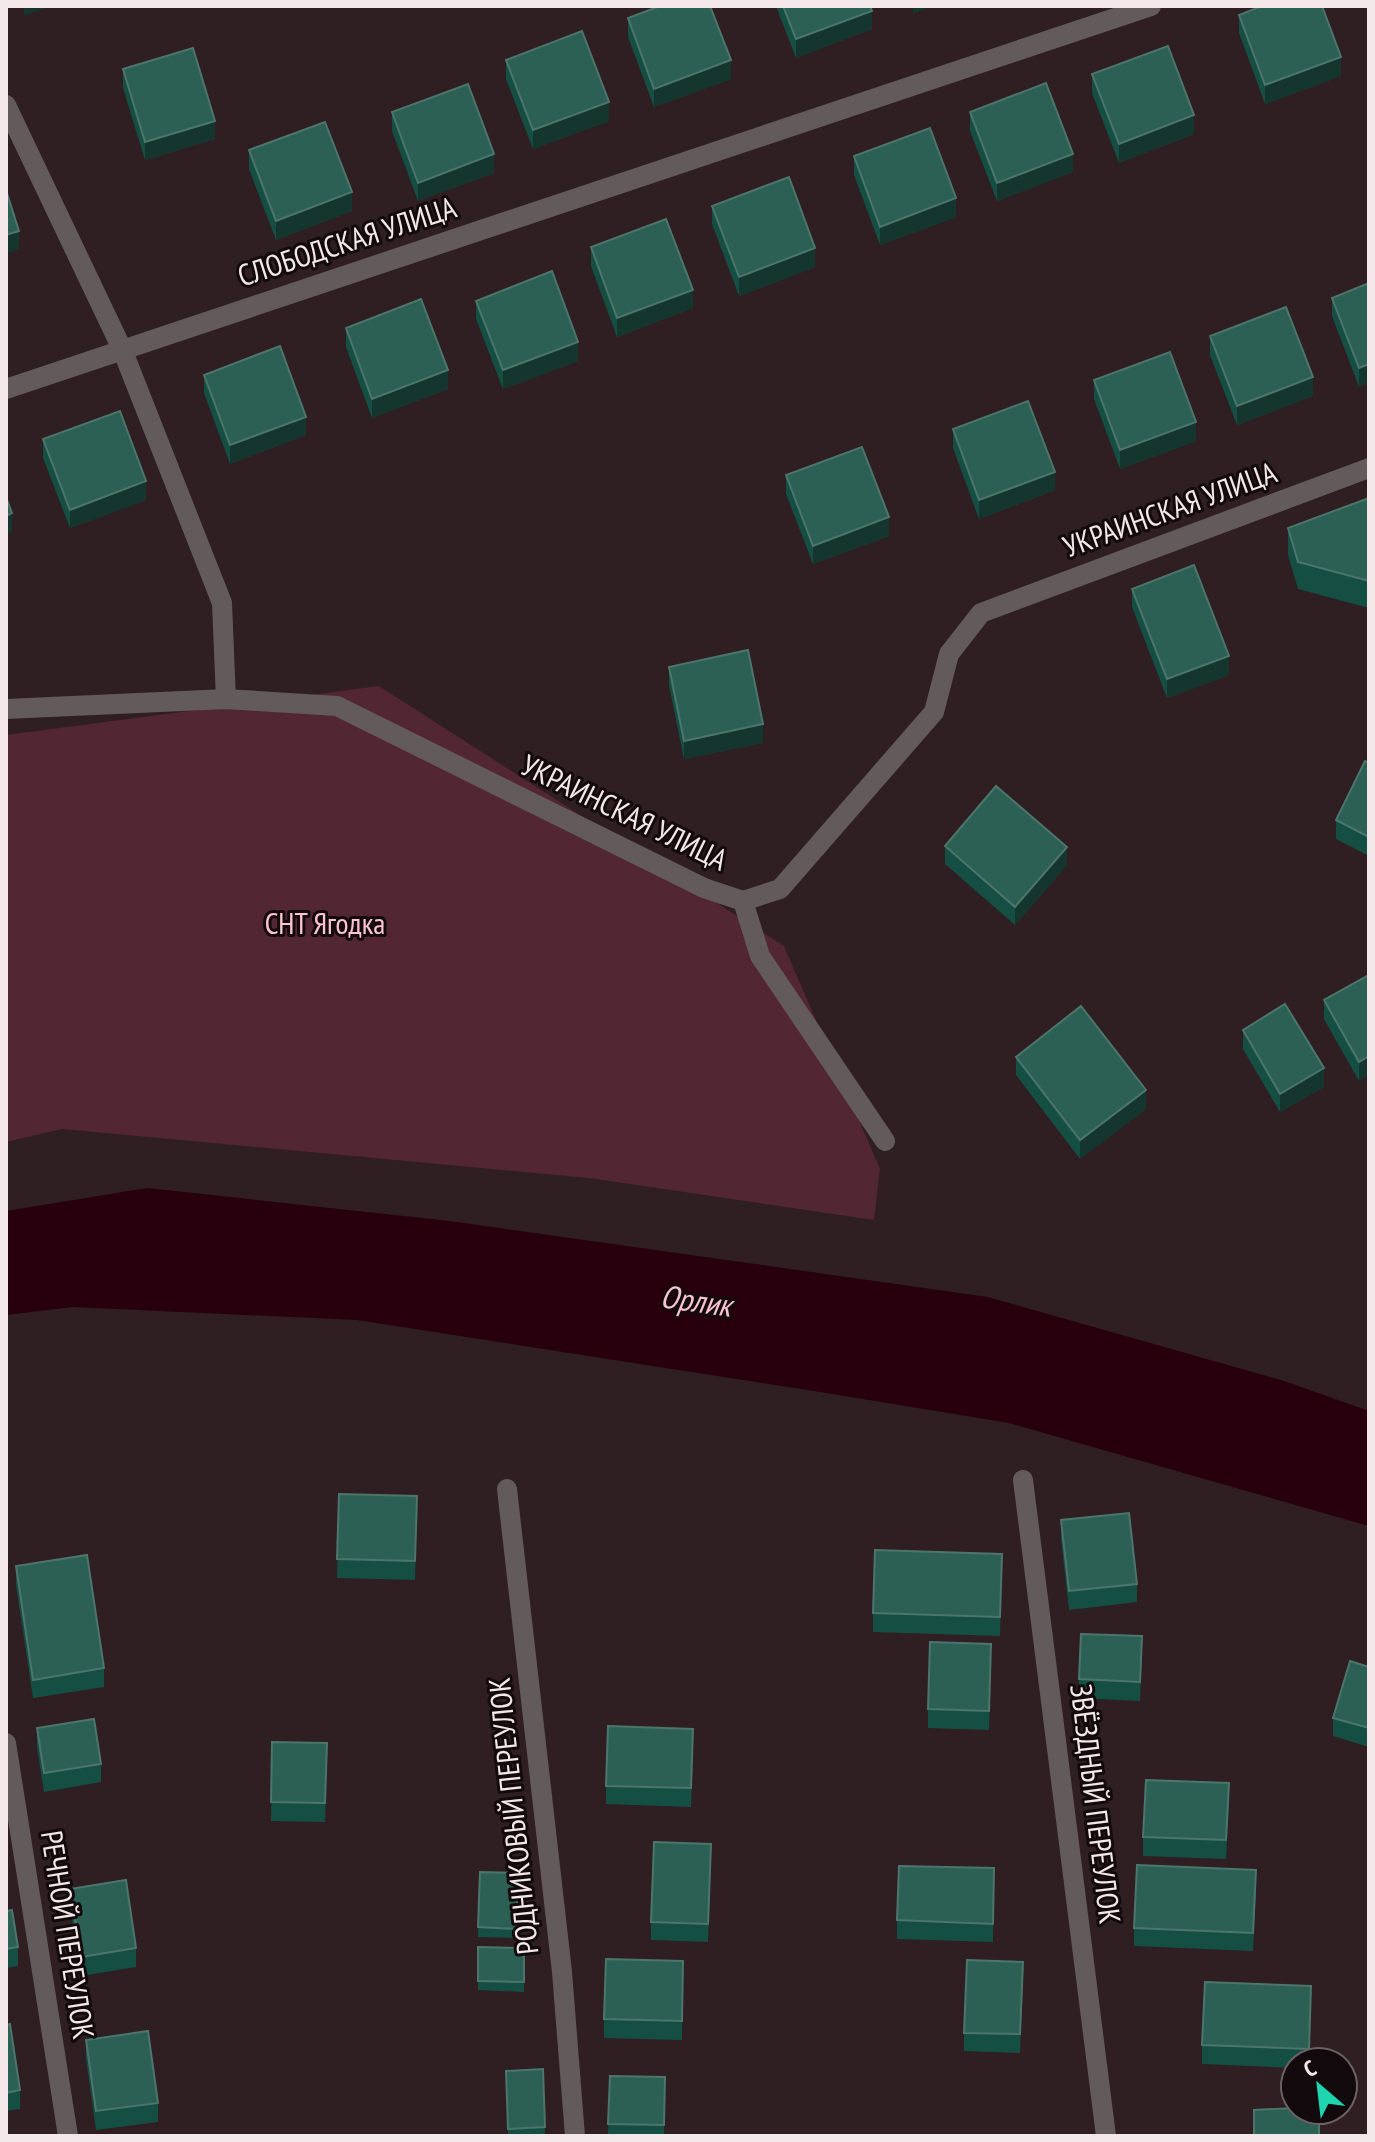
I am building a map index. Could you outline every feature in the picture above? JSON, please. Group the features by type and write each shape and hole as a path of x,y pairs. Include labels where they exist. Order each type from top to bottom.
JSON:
{"street":[{"name":"СЛОБОДСКАЯ УЛИЦА","path":"122,349 1151,6"},
{"path":"6,105 122,349 222,603 226,699 6,709"},
{"path":"6,389 122,349"},
{"name":"УКРАИНСКАЯ УЛИЦА","path":"226,699 337,706 704,888 743,901 780,889 934,712 949,654 981,613 1369,468"},
{"path":"743,901 760,956 885,1141"},
{"name":"ЗВЁЗДНЫЙ ПЕРЕУЛОК","path":"1023,1480 1106,2136"},
{"name":"РОДНИКОВЫЙ ПЕРЕУЛОК","path":"507,1489 562,1972 575,2136"},
{"name":"РЕЧНОЙ ПЕРЕУЛОК","path":"6,1743 68,2136"}],"green space":[{"name":"СНТ Ягодка","path":"379,686 784,946 880,1169 874,1220 589,1178 62,1129 6,1142 6,735"}],"water":[{"name":"Орлик","path":"147,1188 450,1221 988,1297 1284,1381 1369,1411 1369,1526 1009,1423 357,1320 73,1307 6,1315 6,1211"}],"building":[{"path":"660,6 710,6 731,60 654,89 628,18"},
{"path":"783,6 870,6 872,11 796,39"},
{"path":"1262,6 1322,6 1341,57 1265,85 1239,15"},
{"path":"582,31 609,102 533,130 506,60"},
{"path":"1168,46 1194,115 1119,144 1092,74"},
{"path":"193,48 215,121 145,142 123,69"},
{"path":"1046,83 1073,154 997,183 970,112"},
{"path":"468,84 494,154 418,183 392,112"},
{"path":"325,122 352,192 276,221 249,150"},
{"path":"930,128 956,198 880,227 854,156"},
{"path":"789,177 815,248 739,277 712,206"},
{"path":"6,190 19,231 6,235"},
{"path":"666,219 693,290 617,318 591,247"},
{"path":"552,271 578,342 503,370 476,301"},
{"path":"1369,283 1369,364 1359,368 1332,298"},
{"path":"421,299 448,370 372,399 346,328"},
{"path":"1286,307 1313,377 1237,406 1210,336"},
{"path":"280,346 306,417 230,445 204,375"},
{"path":"1170,352 1196,422 1120,450 1094,380"},
{"path":"1028,401 1055,472 979,500 953,429"},
{"path":"120,411 146,481 70,510 43,439"},
{"path":"862,447 889,517 813,546 786,475"},
{"path":"6,497 12,513 6,516"},
{"path":"1369,498 1369,581 1298,562 1288,528"},
{"path":"1194,565 1229,656 1167,679 1132,589"},
{"path":"748,650 763,724 684,741 669,667"},
{"path":"1365,761 1369,763 1369,837 1336,820"},
{"path":"996,786 1067,847 1015,907 945,846"},
{"path":"1369,975 1369,1056 1359,1062 1324,1000"},
{"path":"1285,1004 1324,1068 1280,1094 1243,1030"},
{"path":"1081,1006 1146,1090 1080,1140 1016,1057"},
{"path":"339,1494 417,1496 415,1561 337,1559"},
{"path":"1129,1513 1137,1584 1069,1591 1061,1520"},
{"path":"875,1550 1002,1554 1000,1617 873,1613"},
{"path":"87,1555 104,1668 33,1680 16,1566"},
{"path":"1081,1634 1142,1636 1140,1682 1079,1679"},
{"path":"930,1642 991,1644 989,1711 928,1709"},
{"path":"1350,1661 1369,1667 1369,1728 1333,1718"},
{"path":"94,1719 101,1764 44,1773 37,1728"},
{"path":"608,1726 693,1729 691,1788 606,1786"},
{"path":"272,1742 327,1743 325,1803 271,1802"},
{"path":"1146,1780 1229,1783 1226,1840 1143,1837"},
{"path":"654,1842 711,1844 708,1924 651,1922"},
{"path":"1137,1865 1256,1870 1253,1933 1134,1928"},
{"path":"899,1866 994,1868 993,1924 897,1920"},
{"path":"480,1872 518,1873 516,1929 478,1927"},
{"path":"126,1880 136,1948 81,1957 70,1889"},
{"path":"12,1910 18,1947 6,1949 6,1911"},
{"path":"478,1947 524,1948 524,1982 478,1981"},
{"path":"606,1959 683,1961 682,2021 604,2019"},
{"path":"967,1960 1023,1962 1020,2034 964,2033"},
{"path":"1205,1982 1311,1986 1309,2046 1202,2045"},
{"path":"10,2024 20,2090 6,2093 6,2025"},
{"path":"148,2031 158,2103 96,2111 86,2040"},
{"path":"543,2069 545,2127 508,2129 506,2071"},
{"path":"610,2076 665,2077 664,2125 608,2124"},
{"path":"1279,2109 1279,2126 1319,2126 1319,2136 1254,2136 1254,2110"}]}
